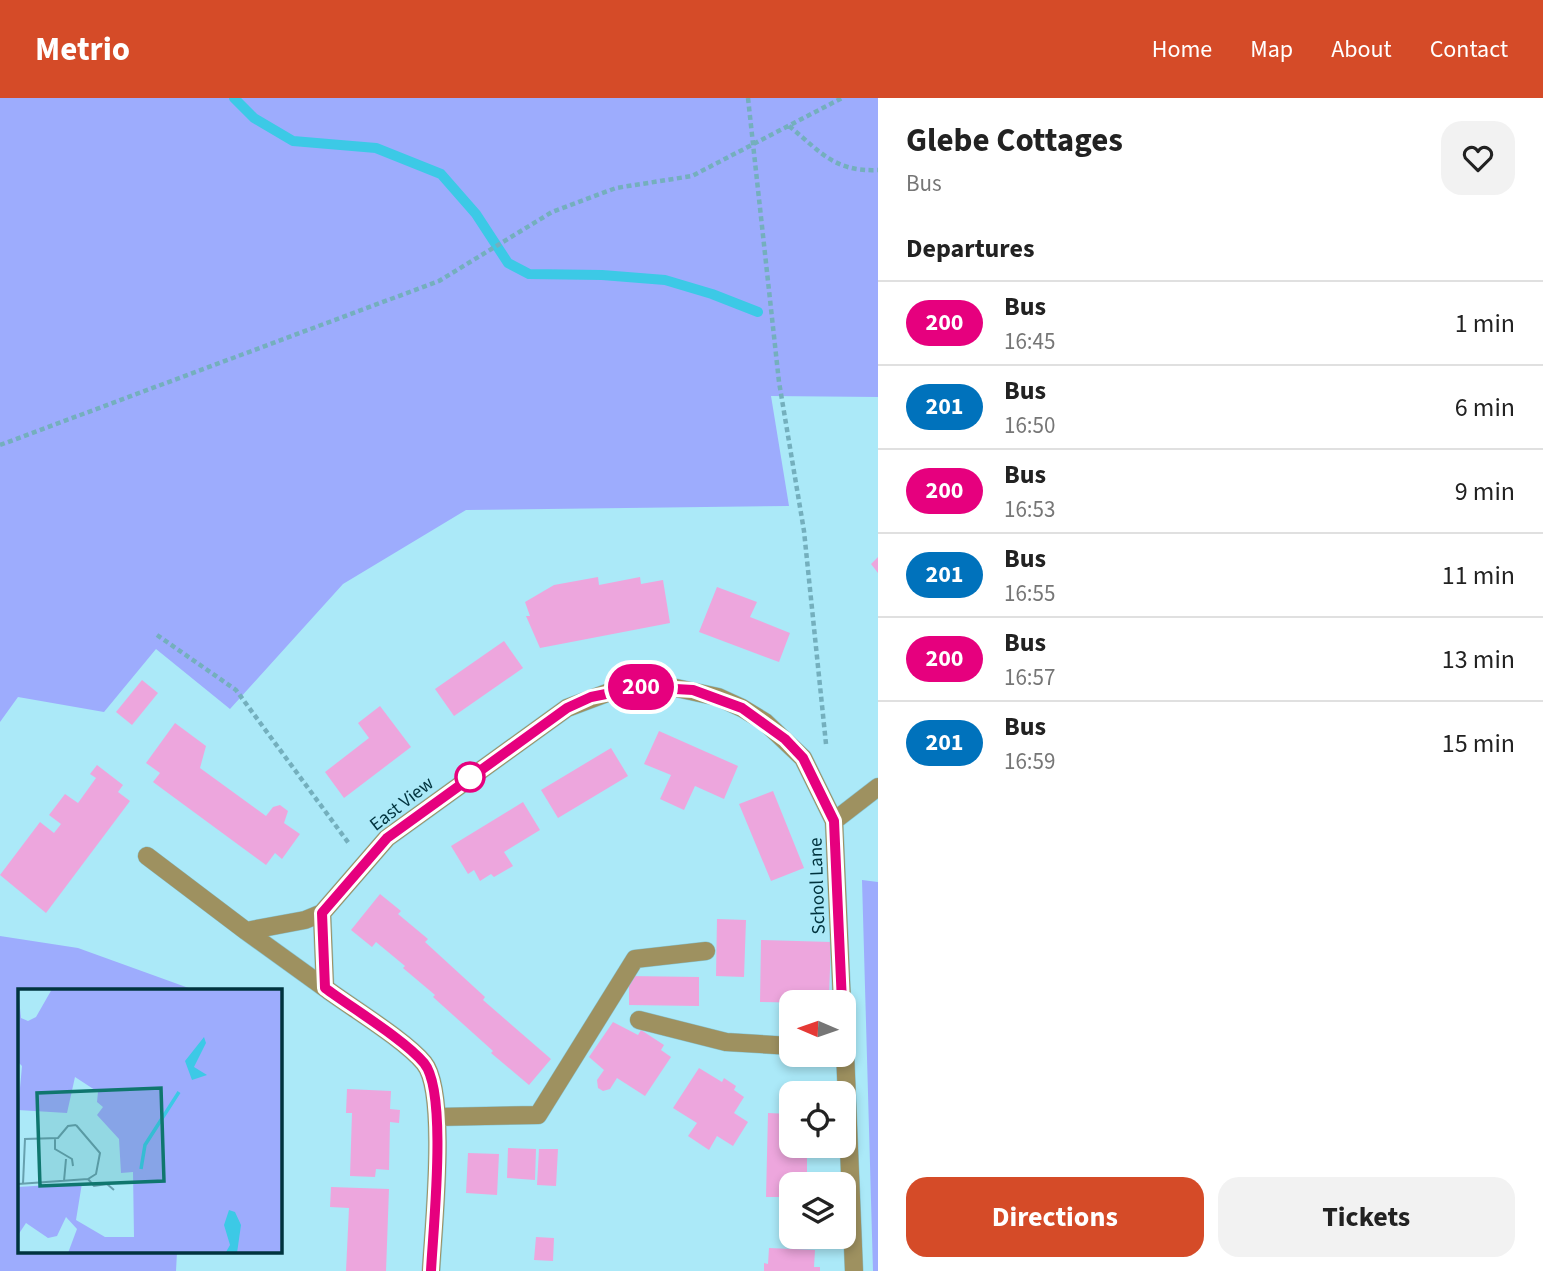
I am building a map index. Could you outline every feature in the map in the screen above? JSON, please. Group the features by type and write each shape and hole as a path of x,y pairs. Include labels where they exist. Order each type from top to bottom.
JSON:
{"street":[{"name":"School Lane","path":"591,697 628,688 667,686 693,690 742,708 765,722 803,758 834,821 841,990"},
{"name":"East View","path":"322,913 363,862 387,838 545,721 591,697"},
{"path":"834,821 878,787"},
{"path":"147,856 425,1064 434,1084 437,1117 431,1271"},
{"path":"246,931 305,920 322,913 325,988"},
{"path":"437,1117 538,1115 635,959 706,951"},
{"path":"639,1020 726,1042 779,1045"},
{"path":"845,1068 854,1271"}],"path":[{"path":"748,98 779,382 804,531 827,752"},
{"path":"0,445 439,281 552,212 616,188 692,176 842,98"},
{"path":"789,126 841,167 853,171 878,170"},
{"path":"157,635 236,690 363,862"}],"shaded area":[{"path":"0,98 878,98 878,397 771,396 789,506 466,510 343,584 230,709 156,649 104,712 18,697 0,722"},
{"path":"862,880 878,882 878,1271 873,1271"},
{"path":"0,936 78,948 191,989 18,989 18,1254 177,1254 176,1271 0,1271"}],"building":[{"path":"878,557 878,573 871,564"},
{"path":"598,577 599,585 640,577 641,584 663,580 670,623 540,648 526,616 530,616 525,602 554,585"},
{"path":"717,587 757,602 750,617 790,633 779,662 699,632"},
{"path":"504,641 523,668 454,716 435,689"},
{"path":"142,680 158,693 132,725 116,712"},
{"path":"380,706 411,747 344,798 325,772 369,738 358,723"},
{"path":"175,723 206,746 200,768 266,816 273,807 280,805 288,811 284,823 300,834 282,859 275,853 266,865 153,782 160,773 146,763"},
{"path":"659,731 738,766 724,799 695,786 684,810 660,799 671,775 644,764"},
{"path":"611,748 628,776 558,818 541,790"},
{"path":"97,765 123,785 118,792 130,801 46,913 0,875 40,822 54,833 61,824 49,815 65,794 78,803 96,778 90,774"},
{"path":"773,791 804,868 771,881 739,804"},
{"path":"523,802 540,830 504,852 513,866 494,877 491,874 480,881 474,870 468,874 451,846"},
{"path":"380,894 401,911 398,914 428,939 425,942 485,997 483,1000 551,1059 529,1085 491,1053 493,1051 403,968 405,966 376,942 372,947 351,930"},
{"path":"717,919 746,920 744,977 716,976"},
{"path":"761,940 831,942 829,990 779,990 779,1002 760,1002"},
{"path":"629,976 699,977 699,1006 629,1005"},
{"path":"613,1022 638,1035 641,1030 664,1045 661,1050 671,1057 645,1096 617,1078 610,1089 603,1091 598,1088 597,1080 604,1070 589,1057"},
{"path":"699,1068 722,1082 724,1078 736,1086 734,1090 744,1097 734,1113 748,1122 733,1146 717,1136 709,1150 688,1136 697,1123 673,1108"},
{"path":"347,1089 391,1091 390,1109 400,1110 399,1123 390,1122 389,1170 376,1169 375,1177 350,1176 352,1113 346,1113"},
{"path":"768,1113 779,1113 779,1158 807,1158 807,1172 779,1172 779,1197 766,1197"},
{"path":"508,1148 536,1149 535,1180 507,1178"},
{"path":"539,1149 558,1149 556,1186 537,1185"},
{"path":"468,1153 499,1154 497,1195 466,1193"},
{"path":"331,1187 389,1189 386,1271 346,1271 349,1208 330,1207"},
{"path":"536,1237 554,1238 553,1261 534,1260"},
{"path":"769,1248 815,1250 814,1267 820,1267 820,1271 764,1271 764,1263 768,1264"}],"waterway":[{"path":"234,98 254,118 293,141 376,148 441,174 476,214 508,263 529,274 602,275 665,280 758,312"}],"bus line":[{"name":"200","path":"431,1271 437,1117 434,1084 425,1064 408,1049 325,988 322,913 363,862 387,838 545,721 591,697 615,690 667,686 718,697 765,722 785,739 803,758 834,821 841,990"}]}
